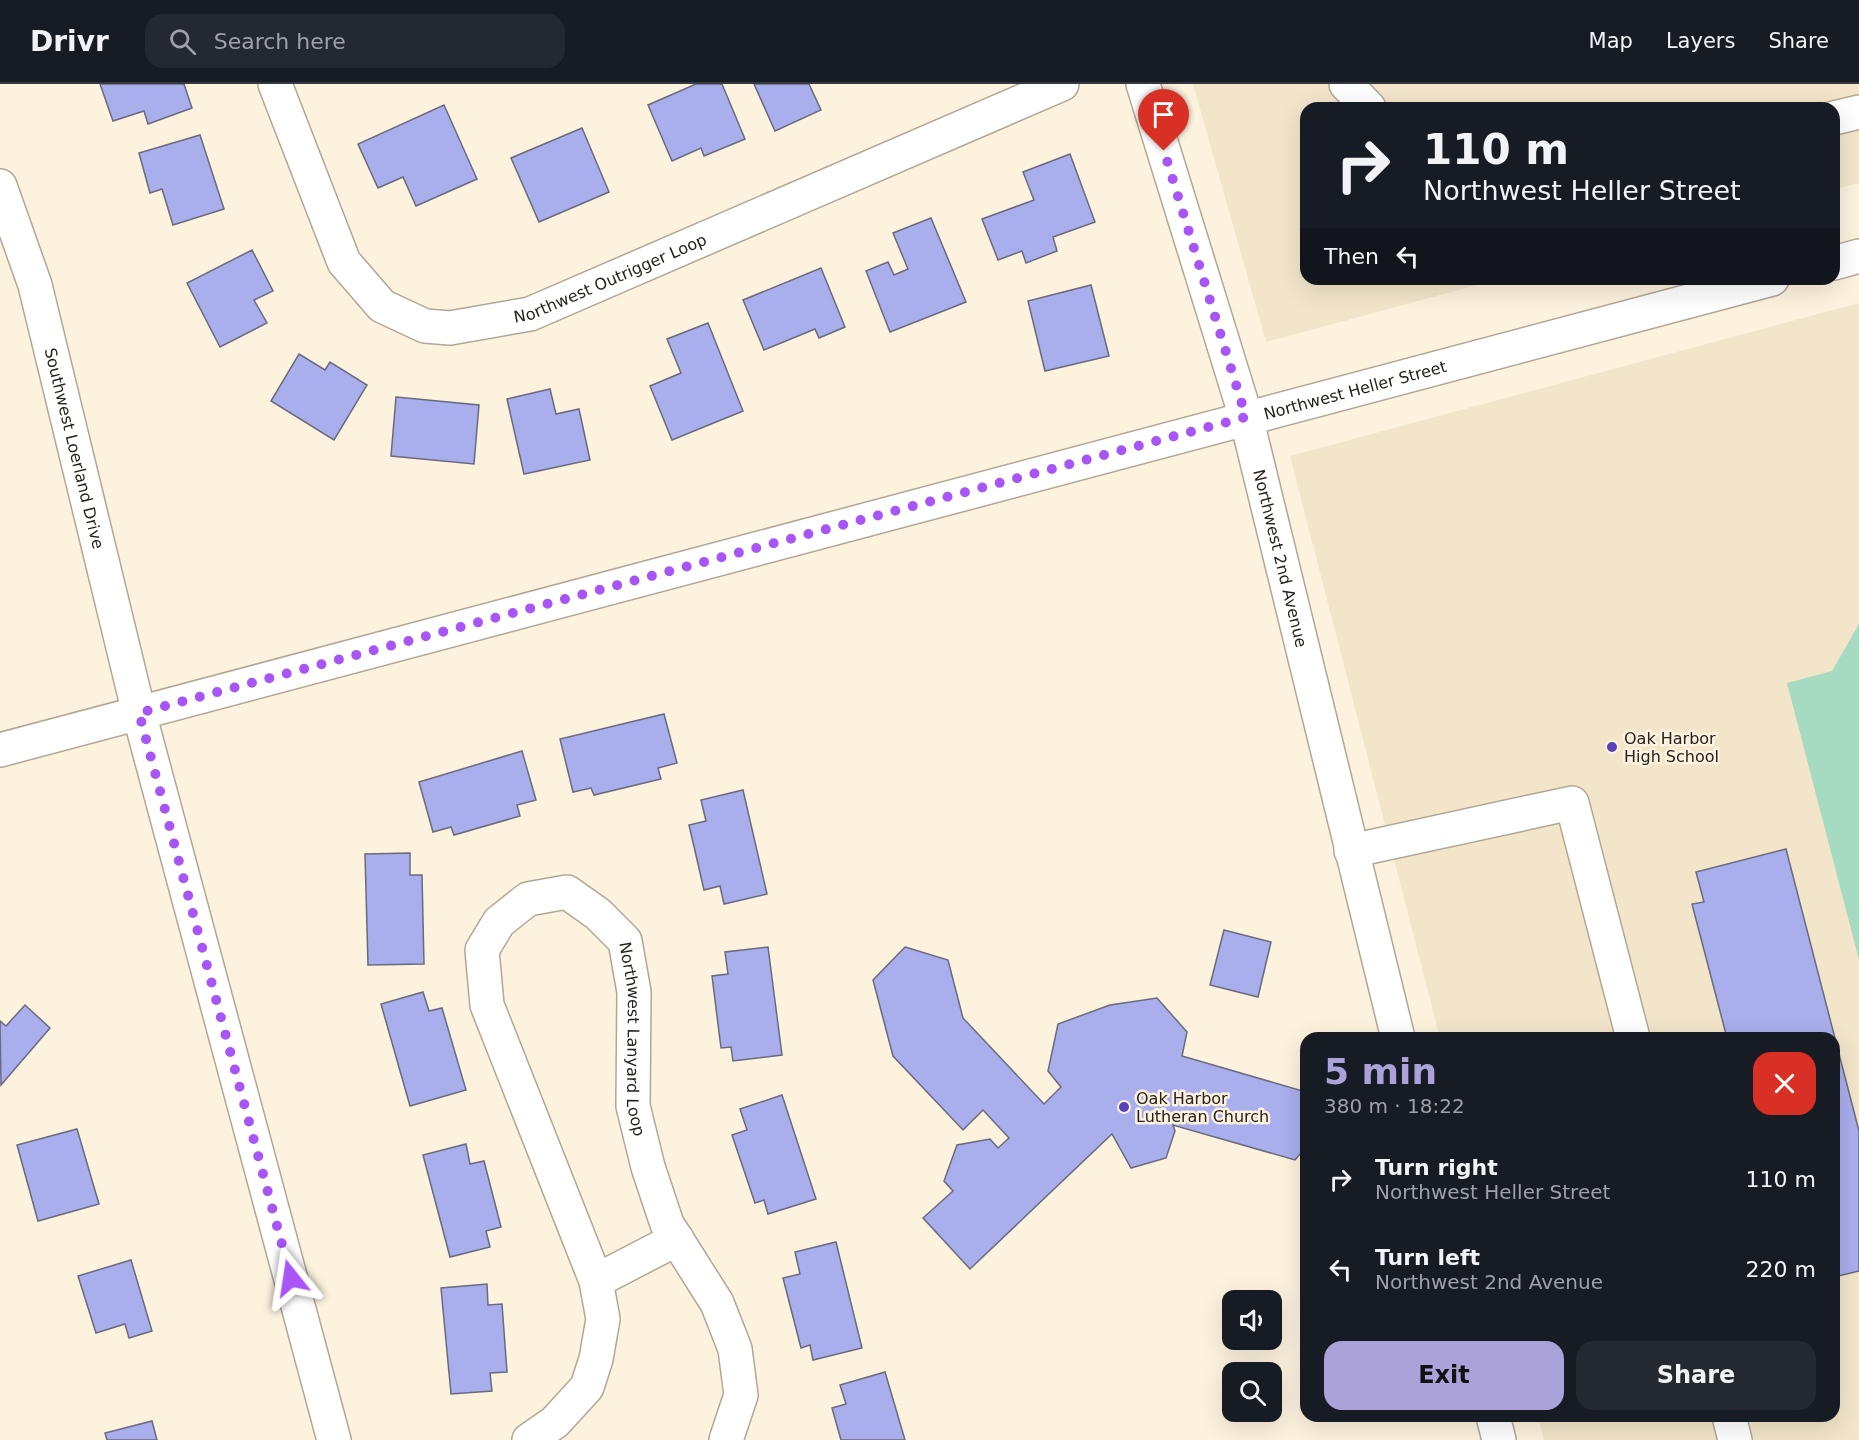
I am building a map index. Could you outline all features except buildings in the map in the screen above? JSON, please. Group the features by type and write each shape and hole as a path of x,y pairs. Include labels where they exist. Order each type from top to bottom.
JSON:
{"street":[{"name":"Northwest Outrigger Loop","path":"275,84 344,262 382,306 425,326 450,328 530,314 1062,84"},
{"name":"Northwest 2nd Avenue","path":"1143,84 1246,417 1396,1032"},
{"path":"1346,84 1363,102"},
{"path":"1840,117 1859,112"},
{"name":"Southwest Loerland Drive","path":"0,186 35,285 139,713 334,1440"},
{"path":"1840,261 1859,256"},
{"name":"Northwest Heller Street","path":"0,750 1749,285"},
{"path":"1351,851 1572,803 1630,1032"},
{"name":"Northwest Lanyard Loop","path":"529,1440 555,1422 587,1387 596,1359 603,1320 596,1281 487,1005 482,950 500,922 528,899 567,892 598,914 624,940 634,992 633,1106 648,1167 667,1224 717,1303 735,1349 741,1395 726,1440"},
{"path":"596,1281 677,1239"},
{"path":"1494,1422 1499,1440"},
{"path":"1730,1422 1735,1440"}],"shaded area":[{"path":"1193,84 1859,84 1859,183 1840,188 1840,102 1300,102 1300,285 1477,285 1266,342"},
{"name":"Oak Harbor High School","path":"1859,303 1859,1440 1544,1440 1540,1422 1840,1422 1840,1032 1438,1032 1290,456"}],"green space":[{"path":"1859,624 1859,960 1787,683 1832,671"}],"place":[{"name":"Oak Harbor High School","path":"1612,747"},
{"name":"Oak Harbor Lutheran Church","path":"1124,1107"}],"route":[{"path":"291,1278 139,713 1246,417 1164,151"}]}
